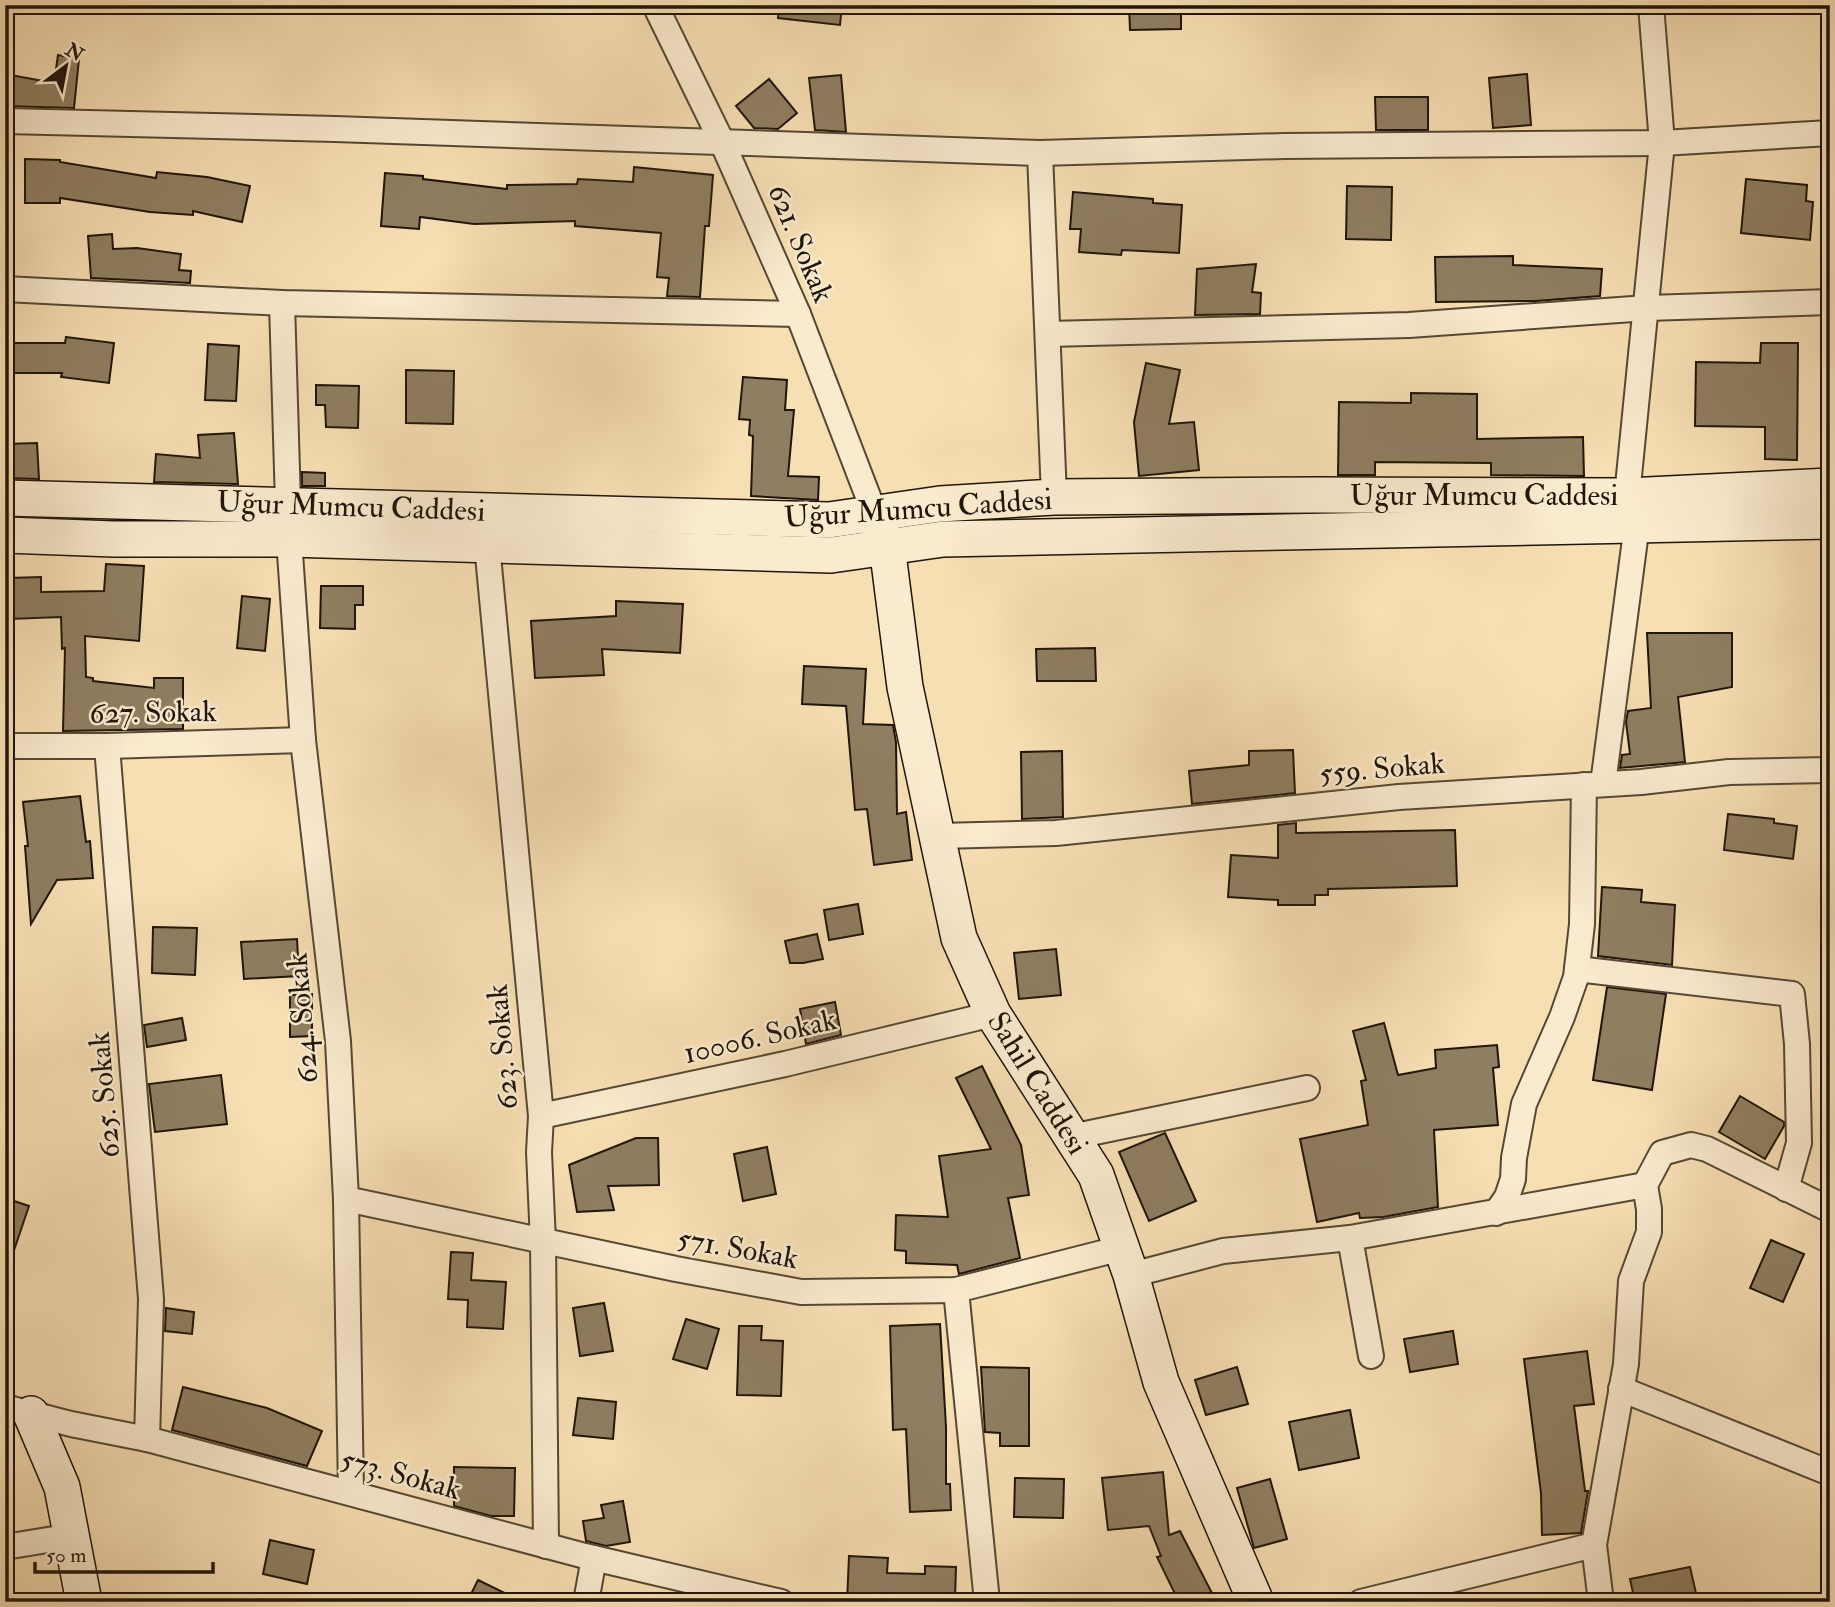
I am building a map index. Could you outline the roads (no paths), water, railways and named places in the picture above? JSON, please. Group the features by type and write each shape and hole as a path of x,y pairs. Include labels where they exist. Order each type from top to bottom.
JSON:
{"street":[{"name":"621. Sokak","path":"655,5 723,144 798,314 874,512"},
{"path":"1496,1213 1507,1197 1513,1179 1524,1104 1568,1002 1577,970 1594,785 1632,510 1662,143 1651,5"},
{"path":"5,121 335,129 1040,153 1284,146 1662,143 1830,133"},
{"path":"1040,153 1054,498"},
{"path":"5,289 282,303 798,314"},
{"path":"1048,334 1409,325 1647,308 1830,302"},
{"path":"282,303 288,504"},
{"name":"Uğur Mumcu Caddesi","path":"5,535 114,539 289,538 831,555 943,540 1632,510 1830,486"},
{"name":"Uğur Mumcu Caddesi","path":"5,498 828,520 940,504 1054,498 1317,495 1830,521"},
{"name":"Sahil Caddesi","path":"874,512 887,546 905,687 959,938 993,1014 1096,1175 1126,1262 1161,1382 1256,1602"},
{"name":"624. Sokak","path":"289,538 303,740 338,1041 346,1199 351,1492"},
{"name":"623. Sokak","path":"487,545 541,1116 539,1152 543,1242 546,1546"},
{"name":"627. Sokak","path":"5,746 303,740"},
{"name":"625. Sokak","path":"107,746 151,1298 147,1438"},
{"name":"559. Sokak","path":"939,836 1056,833 1399,797 1594,785 1729,772 1830,770"},
{"path":"1577,970 1792,994 1797,1044 1799,1143 1786,1189"},
{"name":"10006. Sokak","path":"541,1116 785,1064 993,1014"},
{"path":"1071,1137 1307,1088"},
{"path":"1601,1602 1594,1545 1626,1364 1631,1281 1649,1232 1645,1185 1662,1153 1691,1145 1707,1149 1830,1210"},
{"name":"571. Sokak","path":"346,1199 543,1242 801,1292 956,1290 1126,1262 1350,1238 1645,1185"},
{"path":"1350,1238 1371,1356"},
{"path":"956,1290 987,1602"},
{"path":"1621,1389 1830,1473"},
{"path":"18,1410 62,1487 84,1602"},
{"name":"573. Sokak","path":"18,1410 147,1438 546,1546 781,1602"},
{"path":"5,1547 72,1536"},
{"path":"1361,1602 1594,1545"},
{"path":"586,1602 594,1558"}]}
